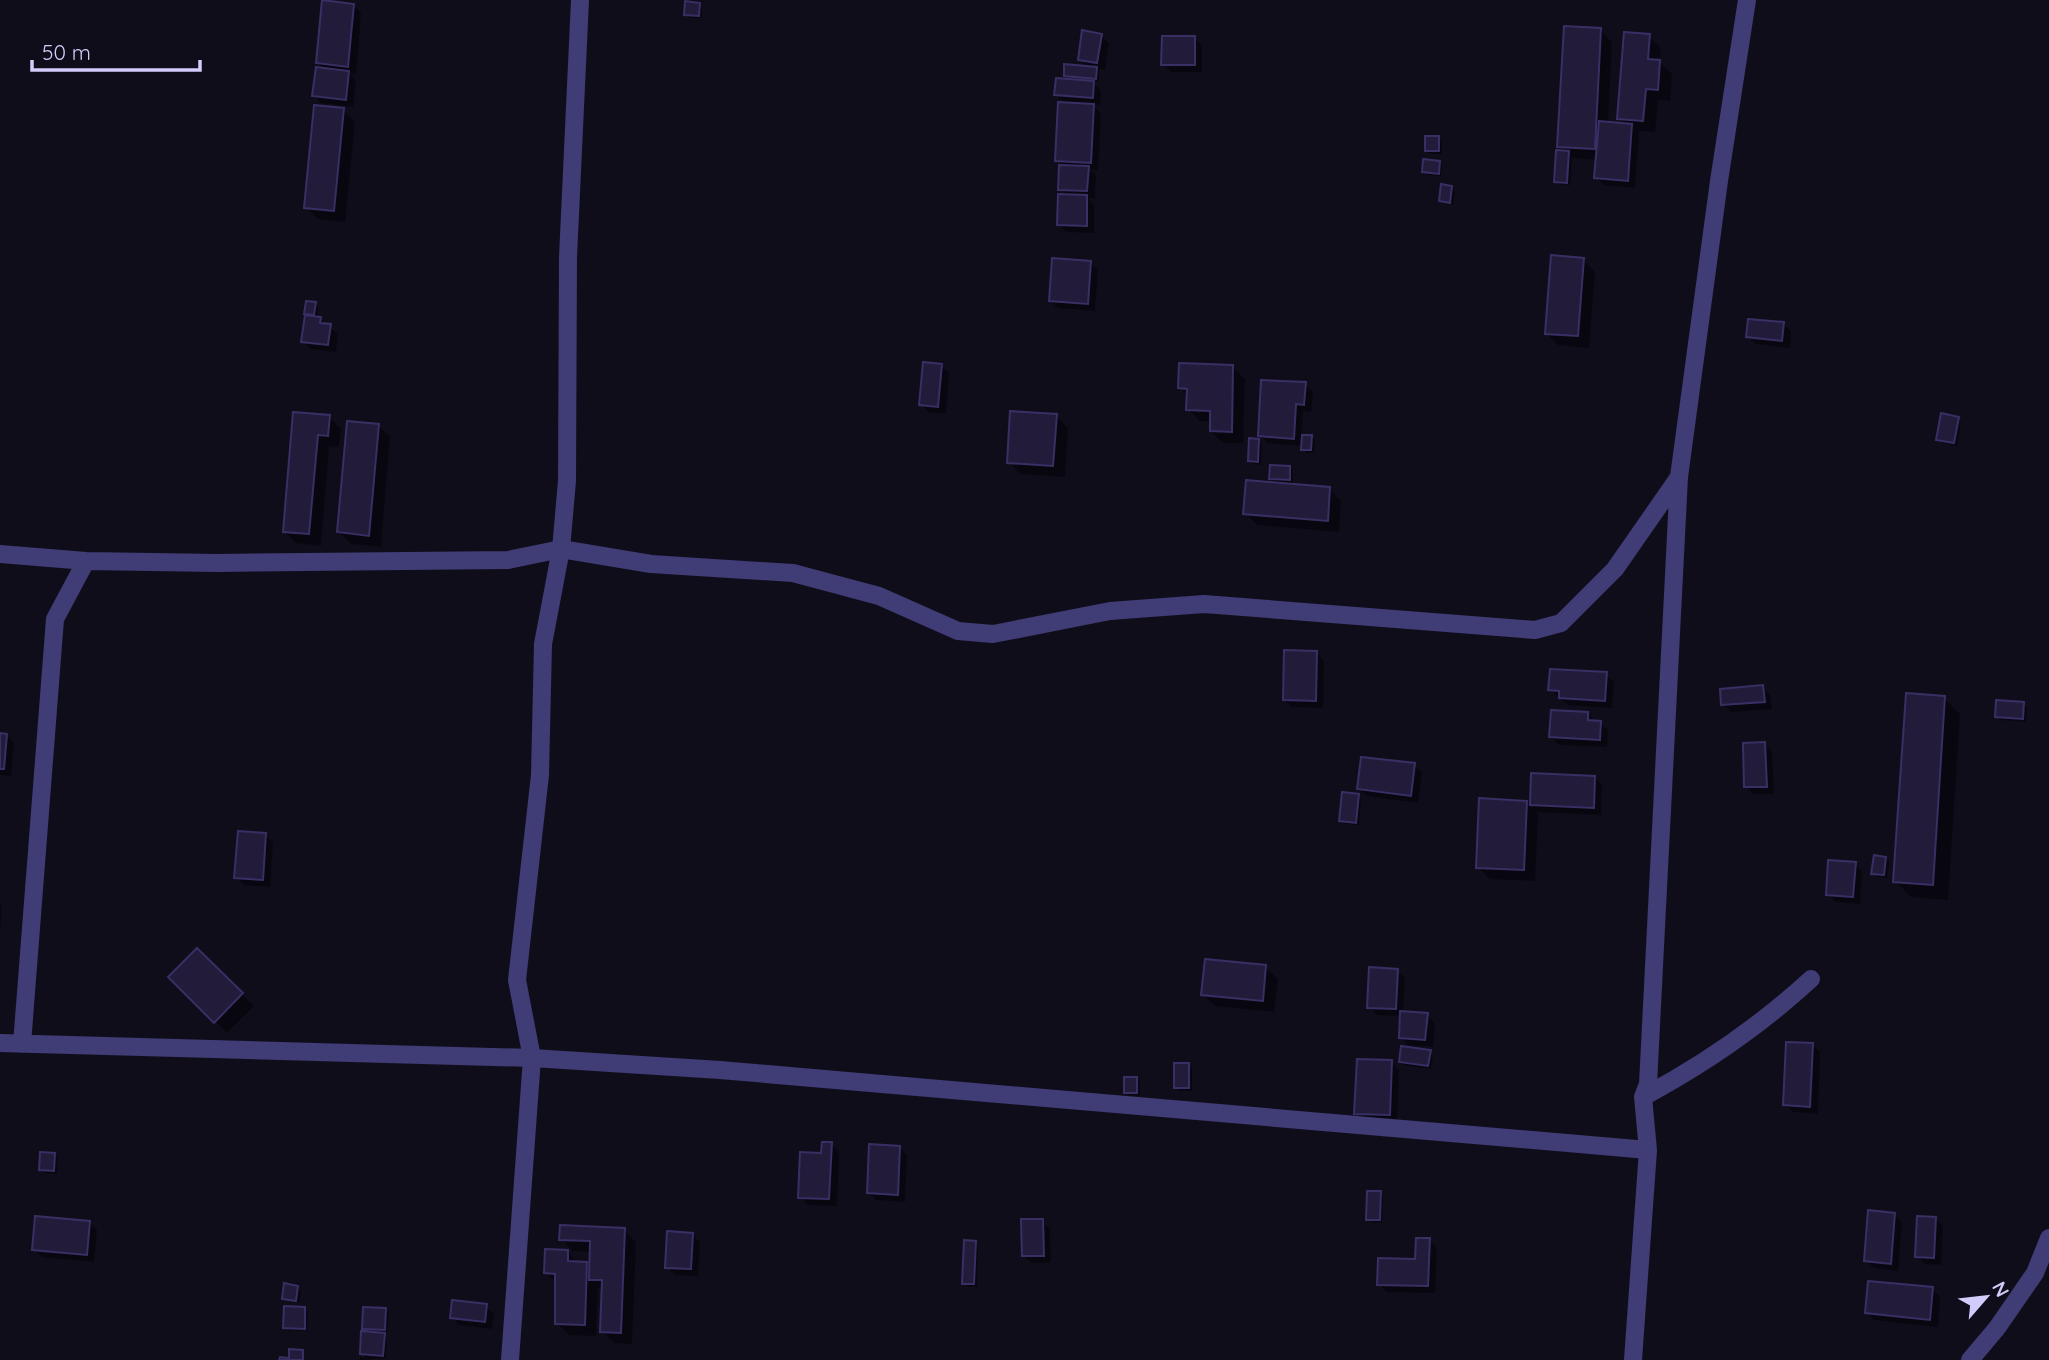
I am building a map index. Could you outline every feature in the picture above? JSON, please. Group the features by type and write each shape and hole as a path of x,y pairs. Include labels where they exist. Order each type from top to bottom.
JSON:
{"street":[{"path":"510,1360 532,1058 517,980 540,775 543,644 561,549 567,481 568,257 580,0"},
{"path":"1633,1360 1648,1150 1643,1097 1648,1084 1679,477 1719,181 1747,0"},
{"path":"0,554 86,561 230,563 508,560 561,549 651,564 793,573 878,596 958,631 993,634 1110,611 1204,604 1535,631 1561,622 1615,569 1679,477"},
{"path":"22,1044 55,619 86,561"},
{"path":"1643,1097 1680,1077 1736,1039 1782,1006 1811,979"},
{"path":"0,1044 532,1058 720,1070 1648,1150"},
{"path":"1979,1357 2035,1273 2049,1238"}],"building":[{"path":"322,0 354,4 348,67 316,63"},
{"path":"685,1 700,3 699,16 684,15"},
{"path":"1564,26 1601,28 1595,149 1557,147"},
{"path":"1082,30 1102,34 1097,63 1078,60"},
{"path":"1624,32 1650,34 1648,59 1660,60 1658,90 1646,89 1643,121 1617,119"},
{"path":"1162,36 1195,36 1195,65 1161,65"},
{"path":"1064,64 1097,67 1096,79 1064,76"},
{"path":"316,67 349,71 346,100 312,96"},
{"path":"1056,78 1094,81 1093,98 1054,95"},
{"path":"1058,102 1094,104 1091,163 1055,161"},
{"path":"314,105 344,108 334,211 304,208"},
{"path":"1599,121 1632,124 1628,181 1594,178"},
{"path":"1425,136 1439,136 1439,151 1425,151"},
{"path":"1556,150 1569,151 1567,183 1554,182"},
{"path":"1423,159 1440,161 1439,174 1422,172"},
{"path":"1059,165 1089,166 1087,191 1058,190"},
{"path":"1441,184 1452,186 1450,203 1439,201"},
{"path":"1058,194 1087,195 1087,226 1057,225"},
{"path":"1551,255 1584,258 1578,336 1545,334"},
{"path":"1052,258 1091,261 1088,304 1049,301"},
{"path":"306,301 316,302 314,315 304,314"},
{"path":"305,315 321,317 320,323 331,324 328,345 301,342"},
{"path":"1748,319 1784,322 1782,341 1746,337"},
{"path":"923,362 942,364 938,407 919,405"},
{"path":"1179,363 1233,365 1232,432 1210,431 1210,411 1186,410 1187,389 1178,388"},
{"path":"1261,380 1306,382 1304,405 1296,404 1294,439 1258,436"},
{"path":"1010,411 1057,414 1053,466 1007,463"},
{"path":"293,412 330,415 328,436 318,435 309,534 283,532"},
{"path":"1941,413 1959,417 1954,443 1936,440"},
{"path":"347,421 379,424 369,536 337,532"},
{"path":"1302,435 1312,435 1311,450 1301,450"},
{"path":"1249,438 1259,439 1258,462 1248,461"},
{"path":"1270,465 1290,466 1290,480 1269,479"},
{"path":"1246,480 1330,487 1328,521 1243,514"},
{"path":"1284,650 1317,651 1316,701 1283,700"},
{"path":"1550,669 1607,672 1605,701 1559,698 1559,691 1548,690"},
{"path":"1763,685 1765,702 1721,705 1720,689"},
{"path":"1906,693 1945,696 1933,885 1893,882"},
{"path":"1996,700 2024,702 2023,719 1995,717"},
{"path":"1551,710 1588,712 1588,720 1601,721 1600,740 1549,737"},
{"path":"0,733 7,734 4,769 0,769"},
{"path":"1765,742 1767,787 1744,787 1743,743"},
{"path":"1361,757 1415,763 1411,796 1357,789"},
{"path":"1531,773 1595,776 1594,808 1530,805"},
{"path":"1342,792 1359,794 1356,823 1339,821"},
{"path":"1479,798 1527,801 1524,870 1476,868"},
{"path":"238,831 266,833 263,880 234,878"},
{"path":"1874,855 1886,857 1884,875 1871,874"},
{"path":"1828,860 1856,862 1853,897 1826,895"},
{"path":"197,948 243,993 214,1023 168,977"},
{"path":"1205,959 1266,965 1263,1001 1201,995"},
{"path":"1369,967 1398,969 1396,1009 1367,1008"},
{"path":"1400,1011 1428,1013 1425,1040 1399,1038"},
{"path":"1786,1042 1813,1043 1810,1107 1783,1105"},
{"path":"1401,1046 1431,1050 1428,1066 1399,1062"},
{"path":"1357,1059 1392,1060 1390,1115 1354,1114"},
{"path":"1174,1063 1189,1063 1189,1088 1174,1088"},
{"path":"1124,1077 1137,1077 1137,1093 1124,1093"},
{"path":"822,1142 832,1142 829,1199 798,1198 800,1152 821,1153"},
{"path":"869,1144 900,1146 898,1195 867,1193"},
{"path":"40,1152 55,1153 54,1171 39,1170"},
{"path":"1367,1191 1381,1191 1380,1220 1366,1220"},
{"path":"1868,1210 1895,1213 1891,1264 1864,1261"},
{"path":"35,1216 90,1221 87,1255 32,1250"},
{"path":"1917,1216 1936,1217 1934,1258 1915,1257"},
{"path":"1021,1219 1043,1219 1044,1256 1022,1256"},
{"path":"560,1225 625,1228 621,1333 600,1332 602,1280 589,1280 590,1241 559,1240"},
{"path":"667,1231 693,1233 691,1269 665,1268"},
{"path":"1416,1238 1430,1238 1428,1286 1377,1285 1378,1258 1415,1259"},
{"path":"964,1240 976,1241 974,1284 962,1284"},
{"path":"545,1249 568,1250 568,1261 587,1262 585,1325 555,1324 555,1274 544,1273"},
{"path":"1868,1281 1933,1287 1930,1320 1865,1313"},
{"path":"284,1283 298,1286 296,1301 282,1299"},
{"path":"452,1300 487,1304 485,1322 450,1318"},
{"path":"284,1306 305,1307 305,1329 283,1328"},
{"path":"363,1307 386,1308 385,1330 362,1329"},
{"path":"361,1331 385,1333 383,1356 360,1354"},
{"path":"289,1349 303,1350 303,1360 279,1360 280,1357 289,1358"}]}
